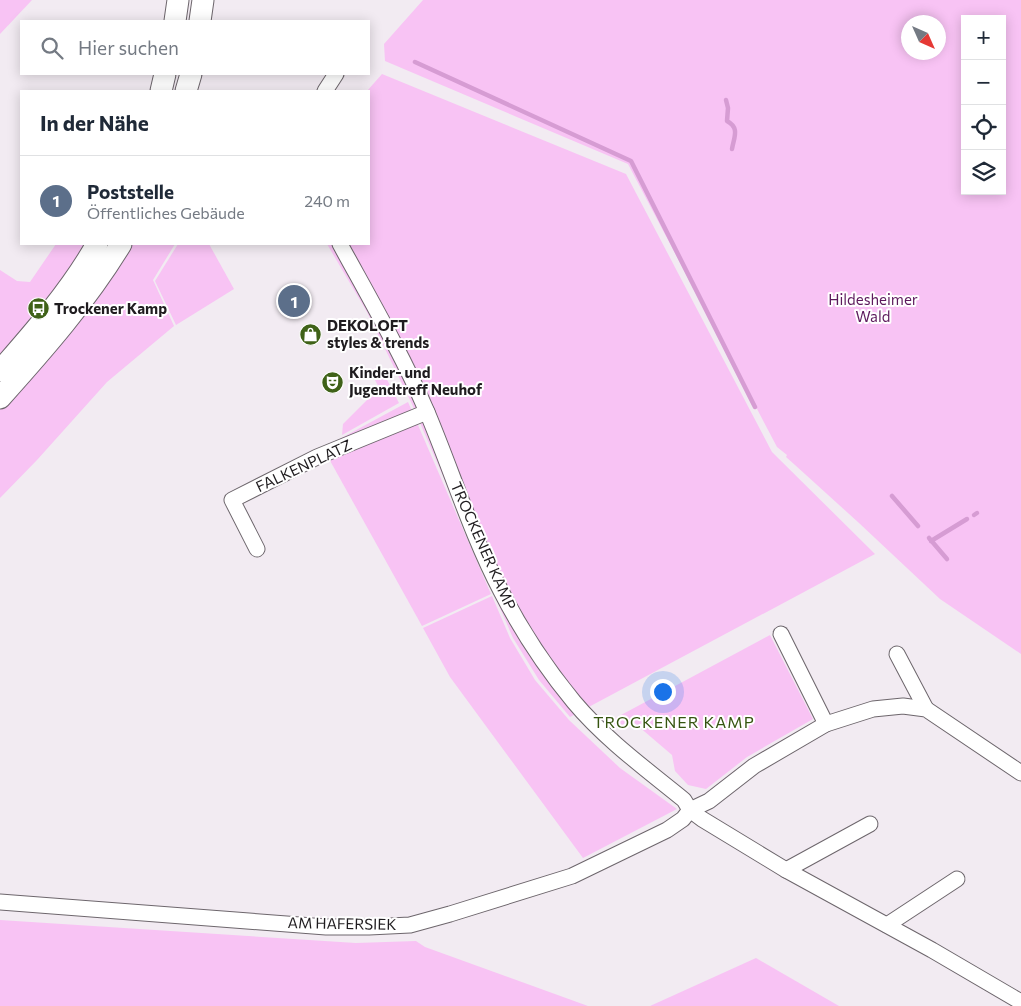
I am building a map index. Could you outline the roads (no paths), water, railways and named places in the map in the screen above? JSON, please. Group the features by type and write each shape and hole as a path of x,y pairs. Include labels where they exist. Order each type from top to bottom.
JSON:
{"main road":[{"path":"175,20 178,0"},
{"path":"200,20 203,0"},
{"path":"161,90 165,75"},
{"path":"186,90 191,75"},
{"path":"0,371 54,305 96,245"},
{"path":"0,398 72,315 120,245"}],"street":[{"path":"326,90 335,75"},
{"name":"TROCKENER KAMP","path":"341,245 399,354 427,412 468,518 500,591 543,661 574,702 593,723 684,800 690,810 702,819 786,870 887,925 1021,1002"},
{"name":"FALKENPLATZ","path":"257,549 232,500 317,457 427,412"},
{"path":"781,634 826,724"},
{"path":"896,654 926,709 1021,773"},
{"name":"AM HAFERSIEK","path":"0,902 326,926 369,927 410,925 572,876 668,830 684,819 690,810 709,801 754,766 826,724 873,709 903,706 926,709"},
{"path":"786,870 870,824"},
{"path":"887,925 957,879"}],"waterway":[{"path":"415,62 631,161 755,407"},
{"path":"726,100 728,108 727,121 735,130 732,149"},
{"path":"892,496 918,526"},
{"path":"931,541 967,519"},
{"path":"929,538 947,559"}],"place":[{"name":"Poststelle","path":"294,301"},
{"name":"Trockener Kamp","path":"38,309"},
{"name":"DEKOLOFT styles & trends","path":"311,335"},
{"name":"Kinder- und Jugendtreff Neuhof","path":"333,382"}],"district":[{"name":"TROCKENER KAMP","path":"674,722"}],"park label":[{"name":"Hildesheimer Wald","path":"873,308"}]}
